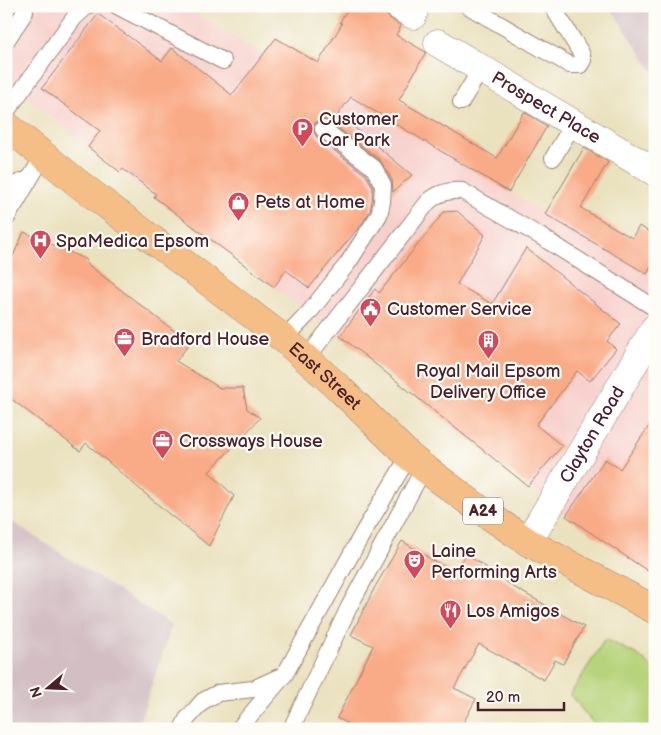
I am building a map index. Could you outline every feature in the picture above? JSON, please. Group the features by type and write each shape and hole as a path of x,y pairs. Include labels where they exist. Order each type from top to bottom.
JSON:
{"highway":[{"name":"East Street","path":"6,125 79,184 284,339 339,388 416,462 475,506 528,542 652,604"}],"street":[{"name":"Prospect Place","path":"438,43 655,172"},
{"name":"Clayton Road","path":"528,542 655,328"}],"lane":[{"path":"6,112 74,18 87,6"},
{"path":"117,6 224,61"},
{"path":"468,6 570,65 580,65 583,60 581,53 552,6"},
{"path":"6,41 25,12"},
{"path":"462,102 481,69"},
{"path":"553,158 573,124"},
{"path":"284,339 308,314 348,263 379,215 382,202 383,185 374,168 323,129"},
{"path":"6,219 44,154"},
{"path":"6,197 18,183 29,179"},
{"path":"306,358 428,202 435,196 453,190 462,191 540,236 655,308"},
{"path":"240,729 285,674 364,531 416,462"},
{"path":"291,729 416,462"},
{"path":"182,729 187,719 203,701 218,693 254,689 285,674"}],"shaded area":[{"path":"6,6 203,6 198,16 295,73 345,94 647,274 655,281 655,576 566,516 340,336 120,172 6,81"},
{"path":"609,6 655,6 655,74"},
{"path":"6,518 172,625 137,729 6,729"}],"green space":[{"path":"605,639 638,655 655,670 655,729 598,729 570,695"}],"building":[{"path":"349,6 384,6 385,14 401,26 396,35 426,52 399,100 497,158 524,112 547,126 509,192 351,97 338,114 412,175 393,192 392,180 380,160 329,121 325,119 315,123 313,128 317,137 366,175 373,187 370,211 309,288 286,270 274,287 154,197 156,194 123,169 120,172 88,147 100,131 42,88 98,14 162,61 172,48 232,95 276,38 318,63 342,24 340,22"},
{"path":"584,148 608,162 581,208 632,238 639,226 655,235 655,260 647,274 545,214"},
{"name":"Royal Mail Epsom Delivery Office","path":"457,211 485,235 457,284 492,304 526,248 621,324 607,341 616,349 590,381 577,371 536,425 562,446 528,486 340,336 375,289 379,293 444,212"},
{"path":"24,232 87,260 86,263 190,343 176,361 220,388 243,388 247,409 260,418 209,472 234,496 209,546 86,443 80,451 6,395 6,271"},
{"path":"655,417 655,576 566,516 605,459 620,469"},
{"path":"402,541 455,574 466,554 510,585 584,627 563,664 555,660 544,680 479,644 454,688 476,699 460,729 358,729 337,718 373,646 351,635 375,587"}],"place":[{"name":"Customer Car Park","path":"303,148"},
{"name":"Pets at Home","path":"239,221"},
{"name":"SpaMedica Epsom","path":"40,260"},
{"name":"Customer Service","path":"371,328"},
{"name":"Bradford House","path":"125,358"},
{"name":"Royal Mail Epsom Delivery Office","path":"488,360"},
{"name":"Crossways House","path":"163,460"},
{"name":"Laine Performing Arts","path":"415,580"},
{"name":"Los Amigos","path":"450,630"}]}
